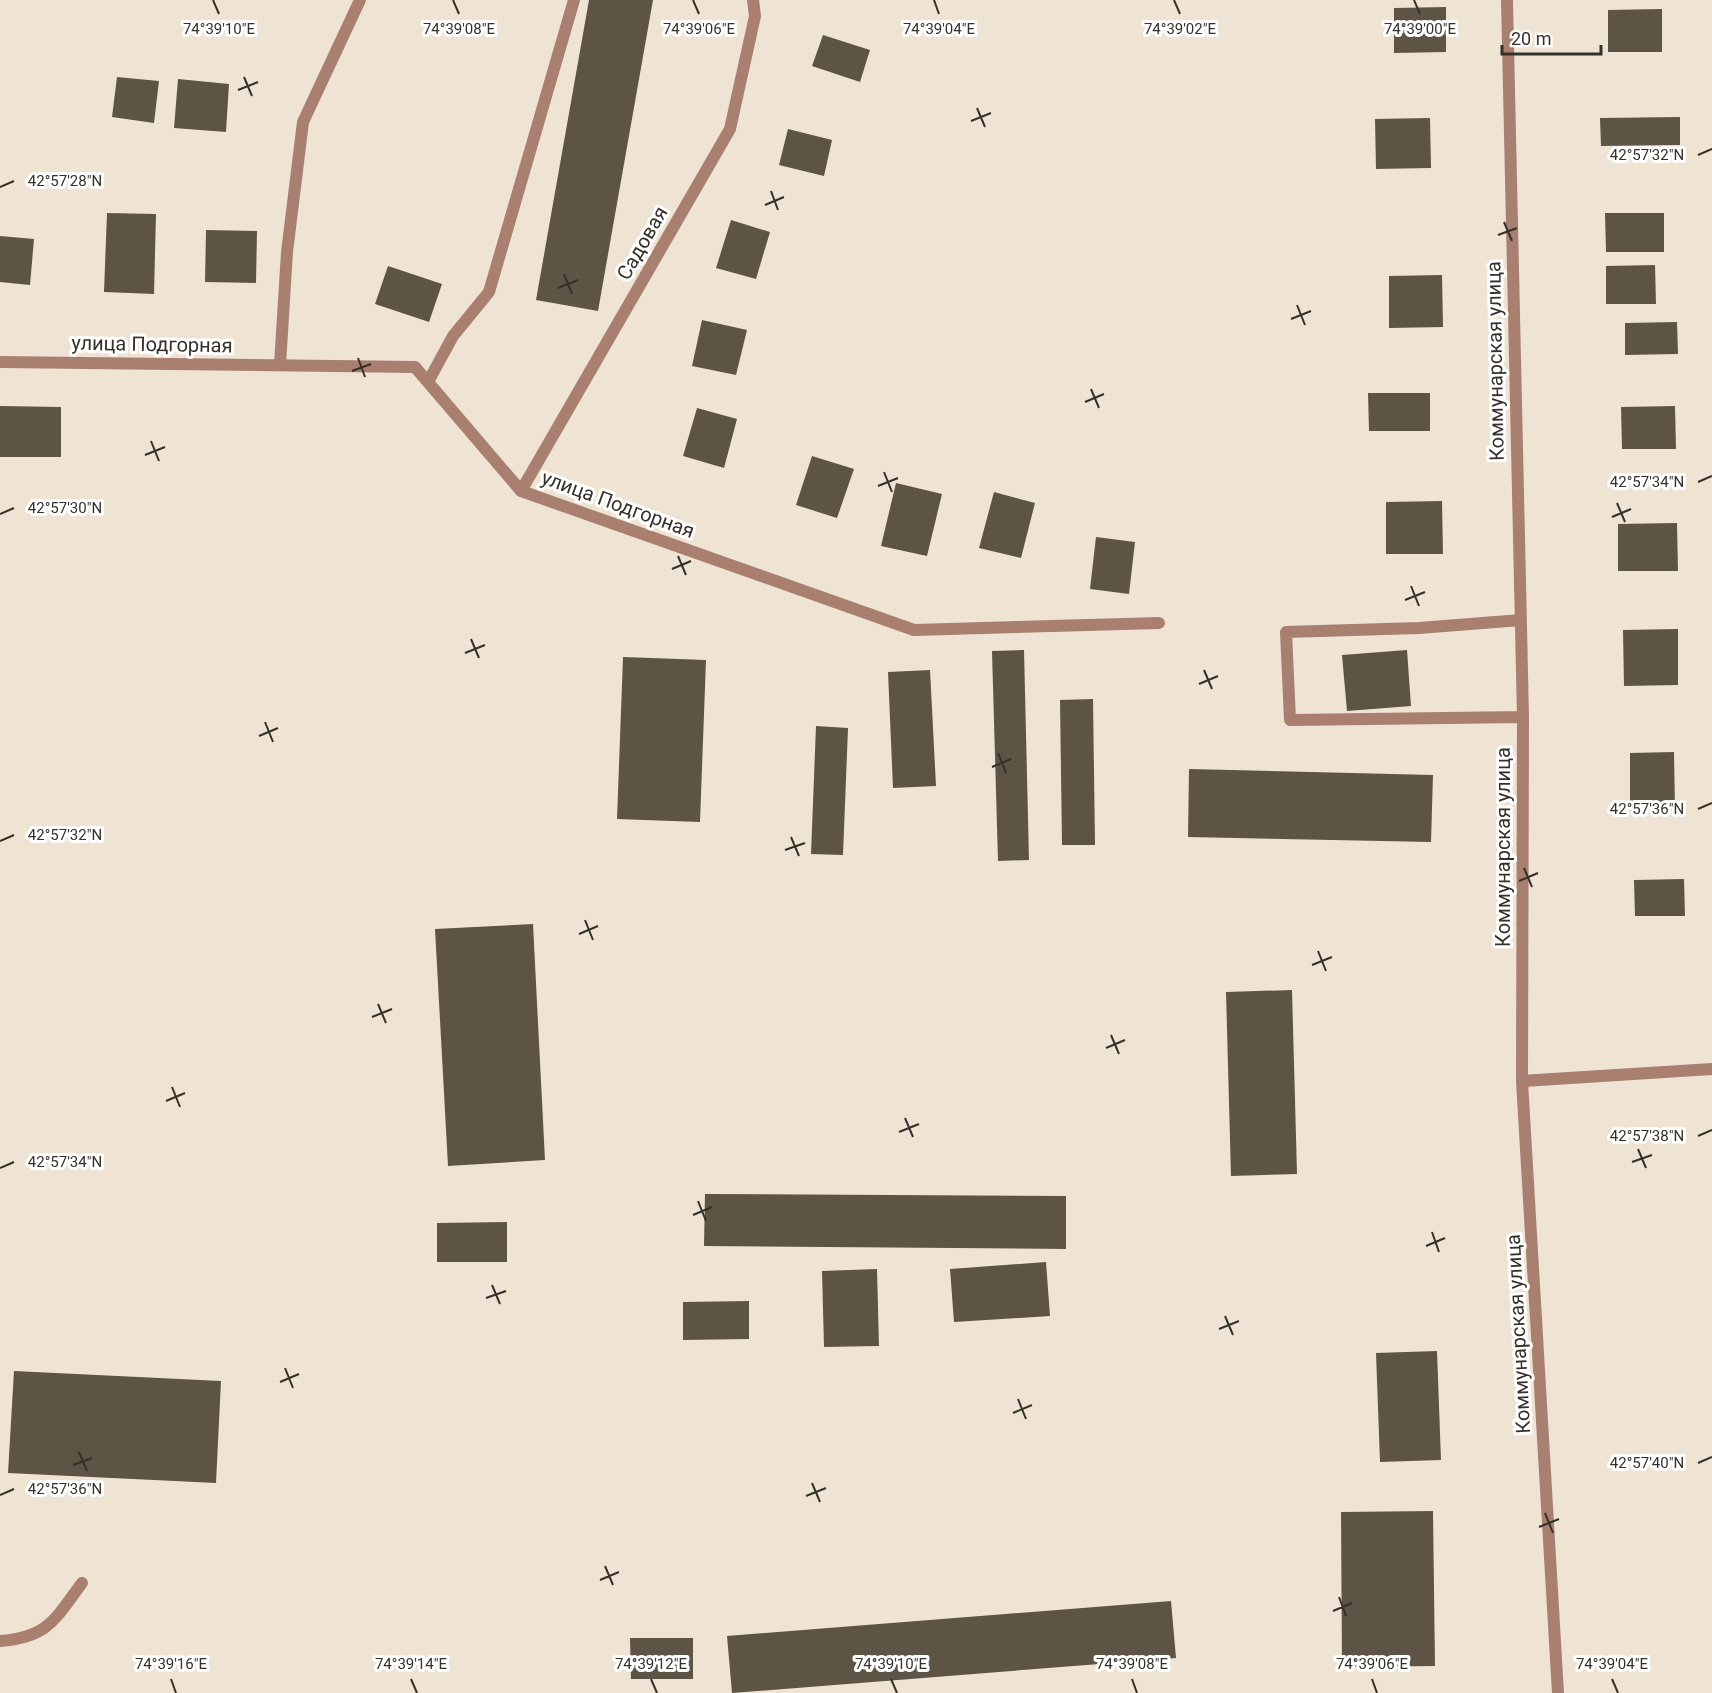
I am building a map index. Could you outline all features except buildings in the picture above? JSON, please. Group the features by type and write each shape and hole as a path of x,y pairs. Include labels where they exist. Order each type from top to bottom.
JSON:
{"street":[{"path":"280,365 287,252 303,122 360,0"},
{"path":"428,382 453,336 489,292 574,0"},
{"name":"Садовая","path":"521,491 730,129 755,16 753,0"},
{"name":"Коммунарская улица","path":"1507,0 1523,717 1522,1080 1558,1693"},
{"name":"улица Подгорная","path":"0,362 415,367 521,491 914,630 1159,623"},
{"path":"1521,620 1419,628 1286,632 1290,720 1523,717"},
{"path":"1522,1080 1712,1069"},
{"path":"0,1641 37,1634 51,1625 82,1583"}]}
